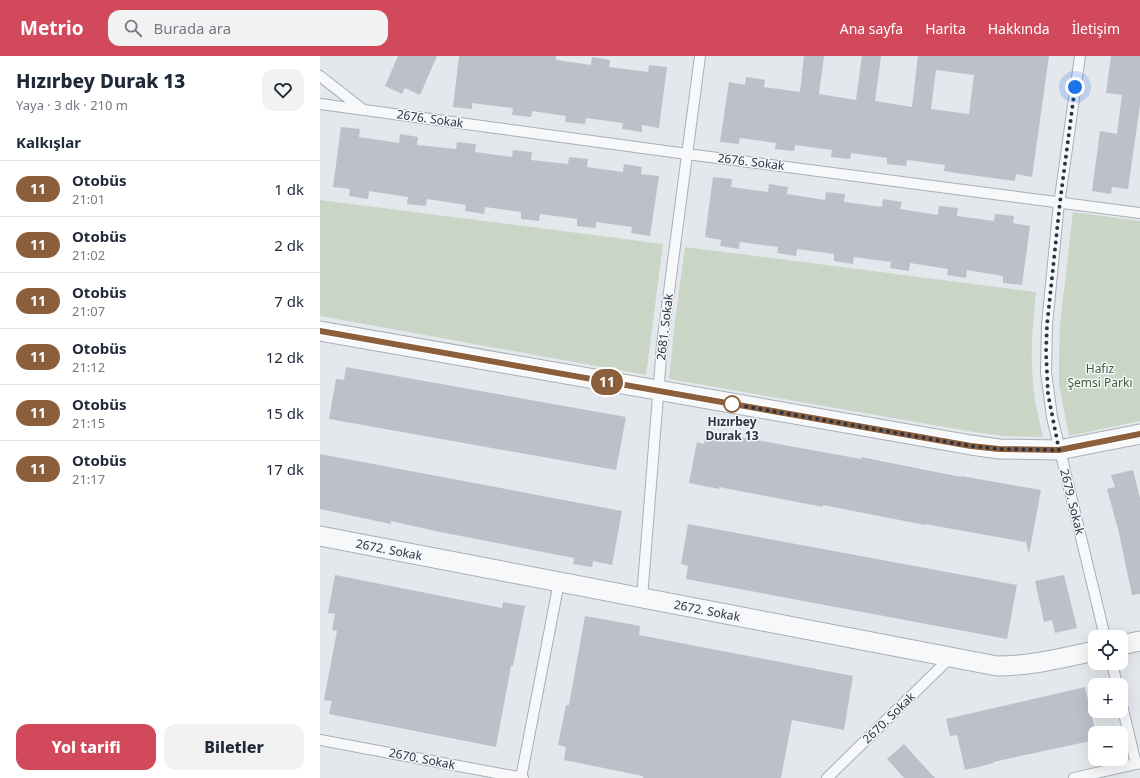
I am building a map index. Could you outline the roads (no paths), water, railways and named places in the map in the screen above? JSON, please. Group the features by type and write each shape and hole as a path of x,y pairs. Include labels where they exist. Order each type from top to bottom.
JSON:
{"street":[{"path":"320,331 971,446 999,449 1059,450 1140,434"},
{"name":"2672. Sokak","path":"320,536 997,666 1018,666 1046,662 1088,653"},
{"path":"1128,644 1140,641"}],"lane":[{"name":"2681. Sokak","path":"642,598 662,345 700,56"},
{"name":"2679. Sokak","path":"1080,56 1060,202 1047,325 1046,352 1048,394 1059,450 1103,630"},
{"path":"320,76 362,110"},
{"name":"2676. Sokak","path":"320,104 687,154 1140,213"},
{"path":"522,778 559,582"},
{"name":"2670. Sokak","path":"827,778 950,658"},
{"path":"1074,778 1138,764 1126,718"},
{"name":"2670. Sokak","path":"320,740 522,778"}],"place":[{"name":"Hızırbey Durak 13","path":"732,404"}],"park label":[{"name":"Hafız Şemsi Parkı","path":"1100,376"}]}
